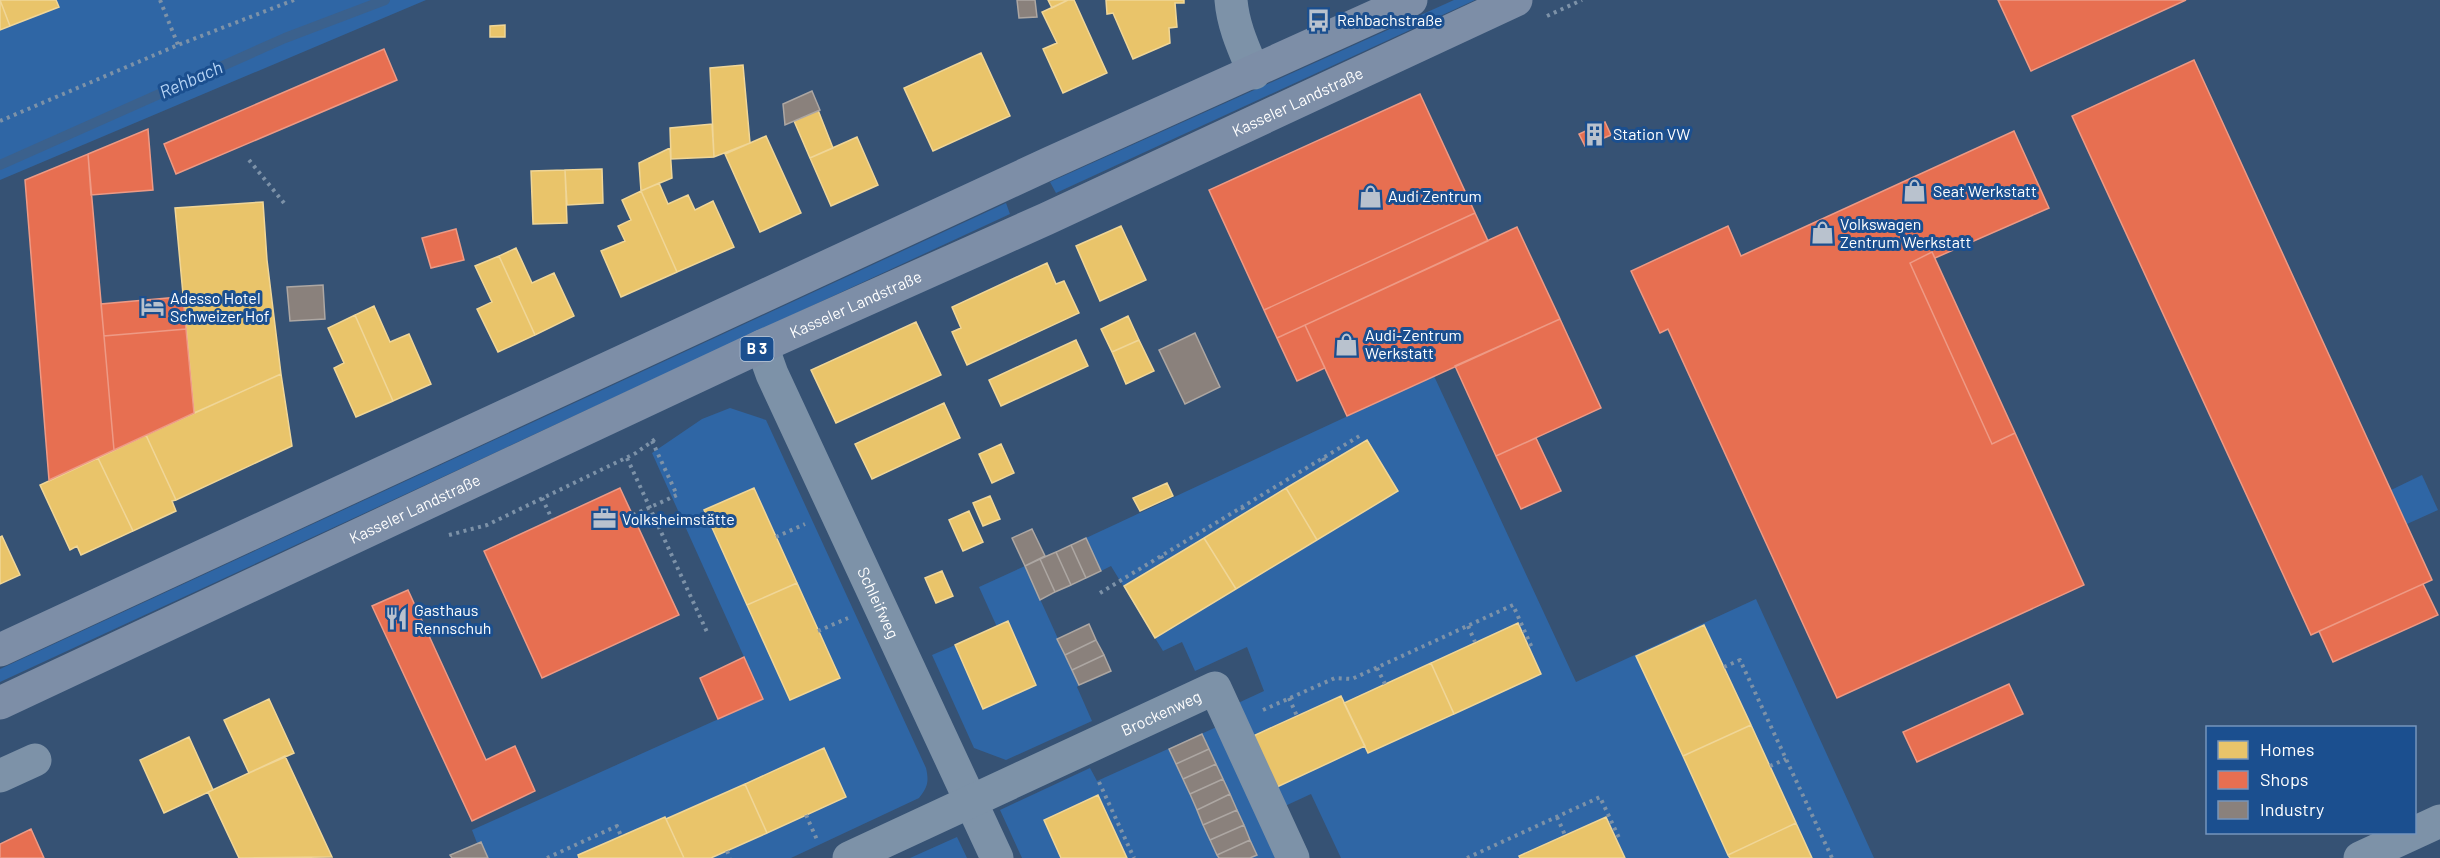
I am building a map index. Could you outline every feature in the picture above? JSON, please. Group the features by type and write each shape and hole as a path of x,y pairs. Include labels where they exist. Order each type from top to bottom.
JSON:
{"main road":[{"path":"0,650 1041,167 1254,73 1411,0"},
{"name":"Kasseler Landstraße","path":"0,703 762,346 1046,219 1516,0"}],"street":[{"path":"1231,0 1239,34 1254,73"},
{"name":"Schleifweg","path":"762,346 777,384 997,858"},
{"name":"Brockenweg","path":"835,853 970,801 1215,688 1293,858"},
{"path":"0,776 35,760"},
{"path":"2416,832 2440,821"},
{"path":"2360,858 2412,834"}],"path":[{"path":"160,0 178,45"},
{"path":"0,121 178,45 294,0"},
{"path":"249,160 284,203"},
{"path":"448,535 487,525 627,458 661,435"},
{"path":"1100,593 1361,435"},
{"path":"633,515 677,495 652,441"},
{"path":"627,458 707,632"},
{"path":"1323,458 1326,464"},
{"path":"543,498 552,519"},
{"path":"1242,507 1245,513"},
{"path":"1161,556 1164,562"},
{"path":"1232,725 1335,678 1352,679 1513,605 1532,648"},
{"path":"1468,626 1475,642"},
{"path":"1724,667 1740,660 1832,858"},
{"path":"1377,668 1384,684"},
{"path":"1289,698 1297,716"},
{"path":"1084,748 1134,858"},
{"path":"1770,766 1786,759"},
{"path":"1467,858 1600,797 1620,840"},
{"path":"806,815 835,853"},
{"path":"1557,817 1565,835"},
{"path":"547,858 617,826 621,836"},
{"path":"727,851 730,858"}],"shaded area":[{"path":"56,0 426,0 0,180 0,30 58,7"},
{"path":"1454,0 1475,0 1056,193 1050,182"},
{"path":"1006,203 1010,214 0,682 0,669"},
{"path":"1434,376 1576,682 1756,599 1874,858 1341,858 1311,794 1285,806 1238,703 1264,691 1247,647 1195,671 1182,642 1163,651 1111,566 1101,571 1086,538"},
{"path":"730,408 766,420 926,768 926,787 919,798 791,858 488,858 481,842 477,843 472,830 763,699 652,453 702,419"},
{"path":"2422,475 2438,510 2407,524 2391,490"},
{"path":"1025,566 1079,685 1077,687 1092,721 1006,760 974,748 932,655 997,627 979,587"},
{"path":"1221,725 1281,858 1022,858 1000,810 1090,768 1097,781"},
{"path":"957,837 967,858 910,858"}],"building: Homes":[{"path":"0,0 10,26 0,30"},
{"path":"0,0 56,0 59,7 10,26"},
{"path":"1048,0 1068,0 1052,8"},
{"path":"1068,0 1074,0 1107,73 1063,93 1043,49 1057,43 1042,12"},
{"path":"1106,0 1184,0 1184,3 1175,3 1177,27 1169,28 1170,43 1133,59 1113,13 1107,14"},
{"path":"505,25 505,37 490,37 490,26"},
{"path":"981,53 1010,116 933,151 904,88"},
{"path":"743,65 750,143 714,157 710,68"},
{"path":"818,110 833,148 810,158 794,121"},
{"path":"712,124 714,157 671,159 670,128"},
{"path":"766,136 801,213 760,232 725,154"},
{"path":"857,137 878,185 831,206 810,158"},
{"path":"670,148 672,178 641,191 639,163"},
{"path":"602,169 603,203 567,205 565,170"},
{"path":"565,170 567,223 533,224 531,171"},
{"path":"659,183 668,204 688,195 695,210 713,201 734,247 677,272 641,191"},
{"path":"641,191 677,272 621,297 601,251 625,241 618,226 631,220 622,200"},
{"path":"263,202 267,260 281,374 194,413 175,208"},
{"path":"1121,226 1146,280 1100,301 1076,246"},
{"path":"516,248 532,283 554,273 574,316 535,335 499,256"},
{"path":"499,256 535,335 498,352 477,309 492,302 475,266"},
{"path":"1047,263 1056,284 1064,281 1079,313 967,365 952,332 961,328 952,307"},
{"path":"374,306 390,342 409,334 431,384 393,401 355,315"},
{"path":"355,315 393,401 356,417 334,368 344,363 328,328"},
{"path":"1128,316 1139,340 1112,352 1101,329"},
{"path":"916,322 941,375 836,423 811,370"},
{"path":"1076,340 1088,366 1001,406 989,380"},
{"path":"1139,340 1154,371 1126,384 1112,352"},
{"path":"281,374 292,446 176,500 146,435"},
{"path":"944,403 960,438 872,479 855,444"},
{"path":"146,435 176,500 172,501 176,511 133,531 98,458"},
{"path":"1367,440 1398,491 1317,540 1286,488"},
{"path":"1001,444 1014,473 992,483 979,454"},
{"path":"98,458 133,531 81,555 77,546 70,550 40,485"},
{"path":"1167,483 1173,496 1140,511 1133,498"},
{"path":"754,488 797,583 747,605 704,510"},
{"path":"1286,488 1317,540 1236,589 1204,538"},
{"path":"990,496 1000,519 983,526 973,503"},
{"path":"969,511 983,542 963,551 949,520"},
{"path":"2,536 20,575 0,584 0,537"},
{"path":"1204,538 1236,589 1155,638 1124,586"},
{"path":"942,571 953,596 936,603 925,578"},
{"path":"797,583 840,678 790,700 747,605"},
{"path":"1008,621 1036,685 983,709 955,645"},
{"path":"1518,623 1541,674 1454,714 1431,663"},
{"path":"1704,625 1751,725 1683,756 1636,656"},
{"path":"1431,663 1454,714 1368,753 1344,703"},
{"path":"1341,696 1365,746 1277,787 1253,736"},
{"path":"269,699 294,753 249,773 224,720"},
{"path":"1751,725 1796,823 1728,855 1683,756"},
{"path":"189,737 213,790 164,813 140,760"},
{"path":"824,748 846,797 767,833 745,784"},
{"path":"285,756 332,857 239,858 208,792"},
{"path":"745,784 767,833 711,858 684,858 666,819"},
{"path":"1098,795 1127,858 1061,858 1044,820"},
{"path":"665,817 684,858 579,858 578,855"},
{"path":"1606,817 1625,858 1520,858 1519,856"},
{"path":"1796,823 1812,858 1730,858 1728,855"}],"building: Shops":[{"path":"1998,0 2186,0 2031,71"},
{"path":"384,49 397,80 176,174 164,144"},
{"path":"2194,60 2432,580 2311,635 2072,116"},
{"path":"1420,94 1475,213 1264,310 1209,190"},
{"name":"Station VW","path":"1605,122 1611,135 1585,146 1579,134"},
{"path":"148,129 153,190 91,195 88,154"},
{"path":"2014,131 2049,208 1935,258 1932,252 1910,263 1992,444 2015,433 2084,585 1837,698 1668,329 1660,333 1631,271 1728,226 1741,256"},
{"path":"88,154 114,450 49,480 25,180"},
{"path":"1475,213 1488,241 1277,338 1264,310"},
{"path":"1517,227 1560,319 1347,416 1305,325"},
{"path":"456,229 464,260 431,268 422,238"},
{"path":"1932,252 2015,433 1992,444 1910,263"},
{"path":"183,297 186,329 104,336 101,304"},
{"path":"1560,319 1601,408 1496,456 1455,366"},
{"path":"1305,325 1325,368 1297,381 1277,338"},
{"path":"186,329 194,413 114,450 104,336"},
{"path":"1536,438 1561,491 1521,509 1496,456"},
{"path":"620,488 679,615 542,678 484,551"},
{"path":"2423,584 2438,615 2333,662 2319,631"},
{"path":"408,590 486,760 515,746 535,791 472,821 372,606"},
{"path":"744,657 763,699 718,719 700,678"},
{"path":"2009,684 2023,714 1917,762 1903,732"},
{"path":"31,829 44,858 0,858 0,844"}],"building: Industry":[{"path":"1017,0 1035,0 1037,17 1019,18"},
{"path":"812,91 820,110 785,125 783,104"},
{"path":"323,285 325,319 290,321 287,287"},
{"path":"1195,333 1220,387 1185,404 1159,350"},
{"path":"1032,529 1045,556 1025,566 1012,538"},
{"path":"1086,538 1101,571 1086,578 1071,545"},
{"path":"1071,545 1086,578 1071,585 1056,552"},
{"path":"1056,552 1071,585 1055,592 1040,559"},
{"path":"1040,559 1055,592 1040,600 1025,566"},
{"path":"1089,624 1096,640 1065,655 1057,639"},
{"path":"1096,640 1104,655 1072,670 1065,655"},
{"path":"1104,655 1111,671 1079,685 1072,670"},
{"path":"1202,734 1209,749 1176,764 1169,749"},
{"path":"1209,749 1216,764 1183,779 1176,764"},
{"path":"1216,764 1223,779 1190,794 1183,779"},
{"path":"1223,779 1230,794 1197,810 1190,794"},
{"path":"1230,794 1237,810 1203,825 1197,810"},
{"path":"1237,810 1244,825 1210,840 1203,825"},
{"path":"1244,825 1250,840 1217,855 1210,840"},
{"path":"1250,840 1257,855 1250,858 1219,858 1217,855"},
{"path":"481,842 488,858 452,858 450,855"}],"waterway":[{"name":"Rehbach","path":"0,165 285,38 385,0"}],"place":[{"name":"Rehbachstraße","path":"1319,20"},
{"name":"Station VW","path":"1595,134"},
{"name":"Seat Werkstatt","path":"1915,191"},
{"name":"Audi Zentrum","path":"1370,196"},
{"name":"Volkswagen Zentrum Werkstatt","path":"1822,233"},
{"name":"Adesso Hotel Schweizer Hof","path":"152,307"},
{"name":"Audi-Zentrum Werkstatt","path":"1347,344"},
{"name":"Volksheimstätte","path":"604,519"},
{"name":"Gasthaus Rennschuh","path":"396,619"}]}
